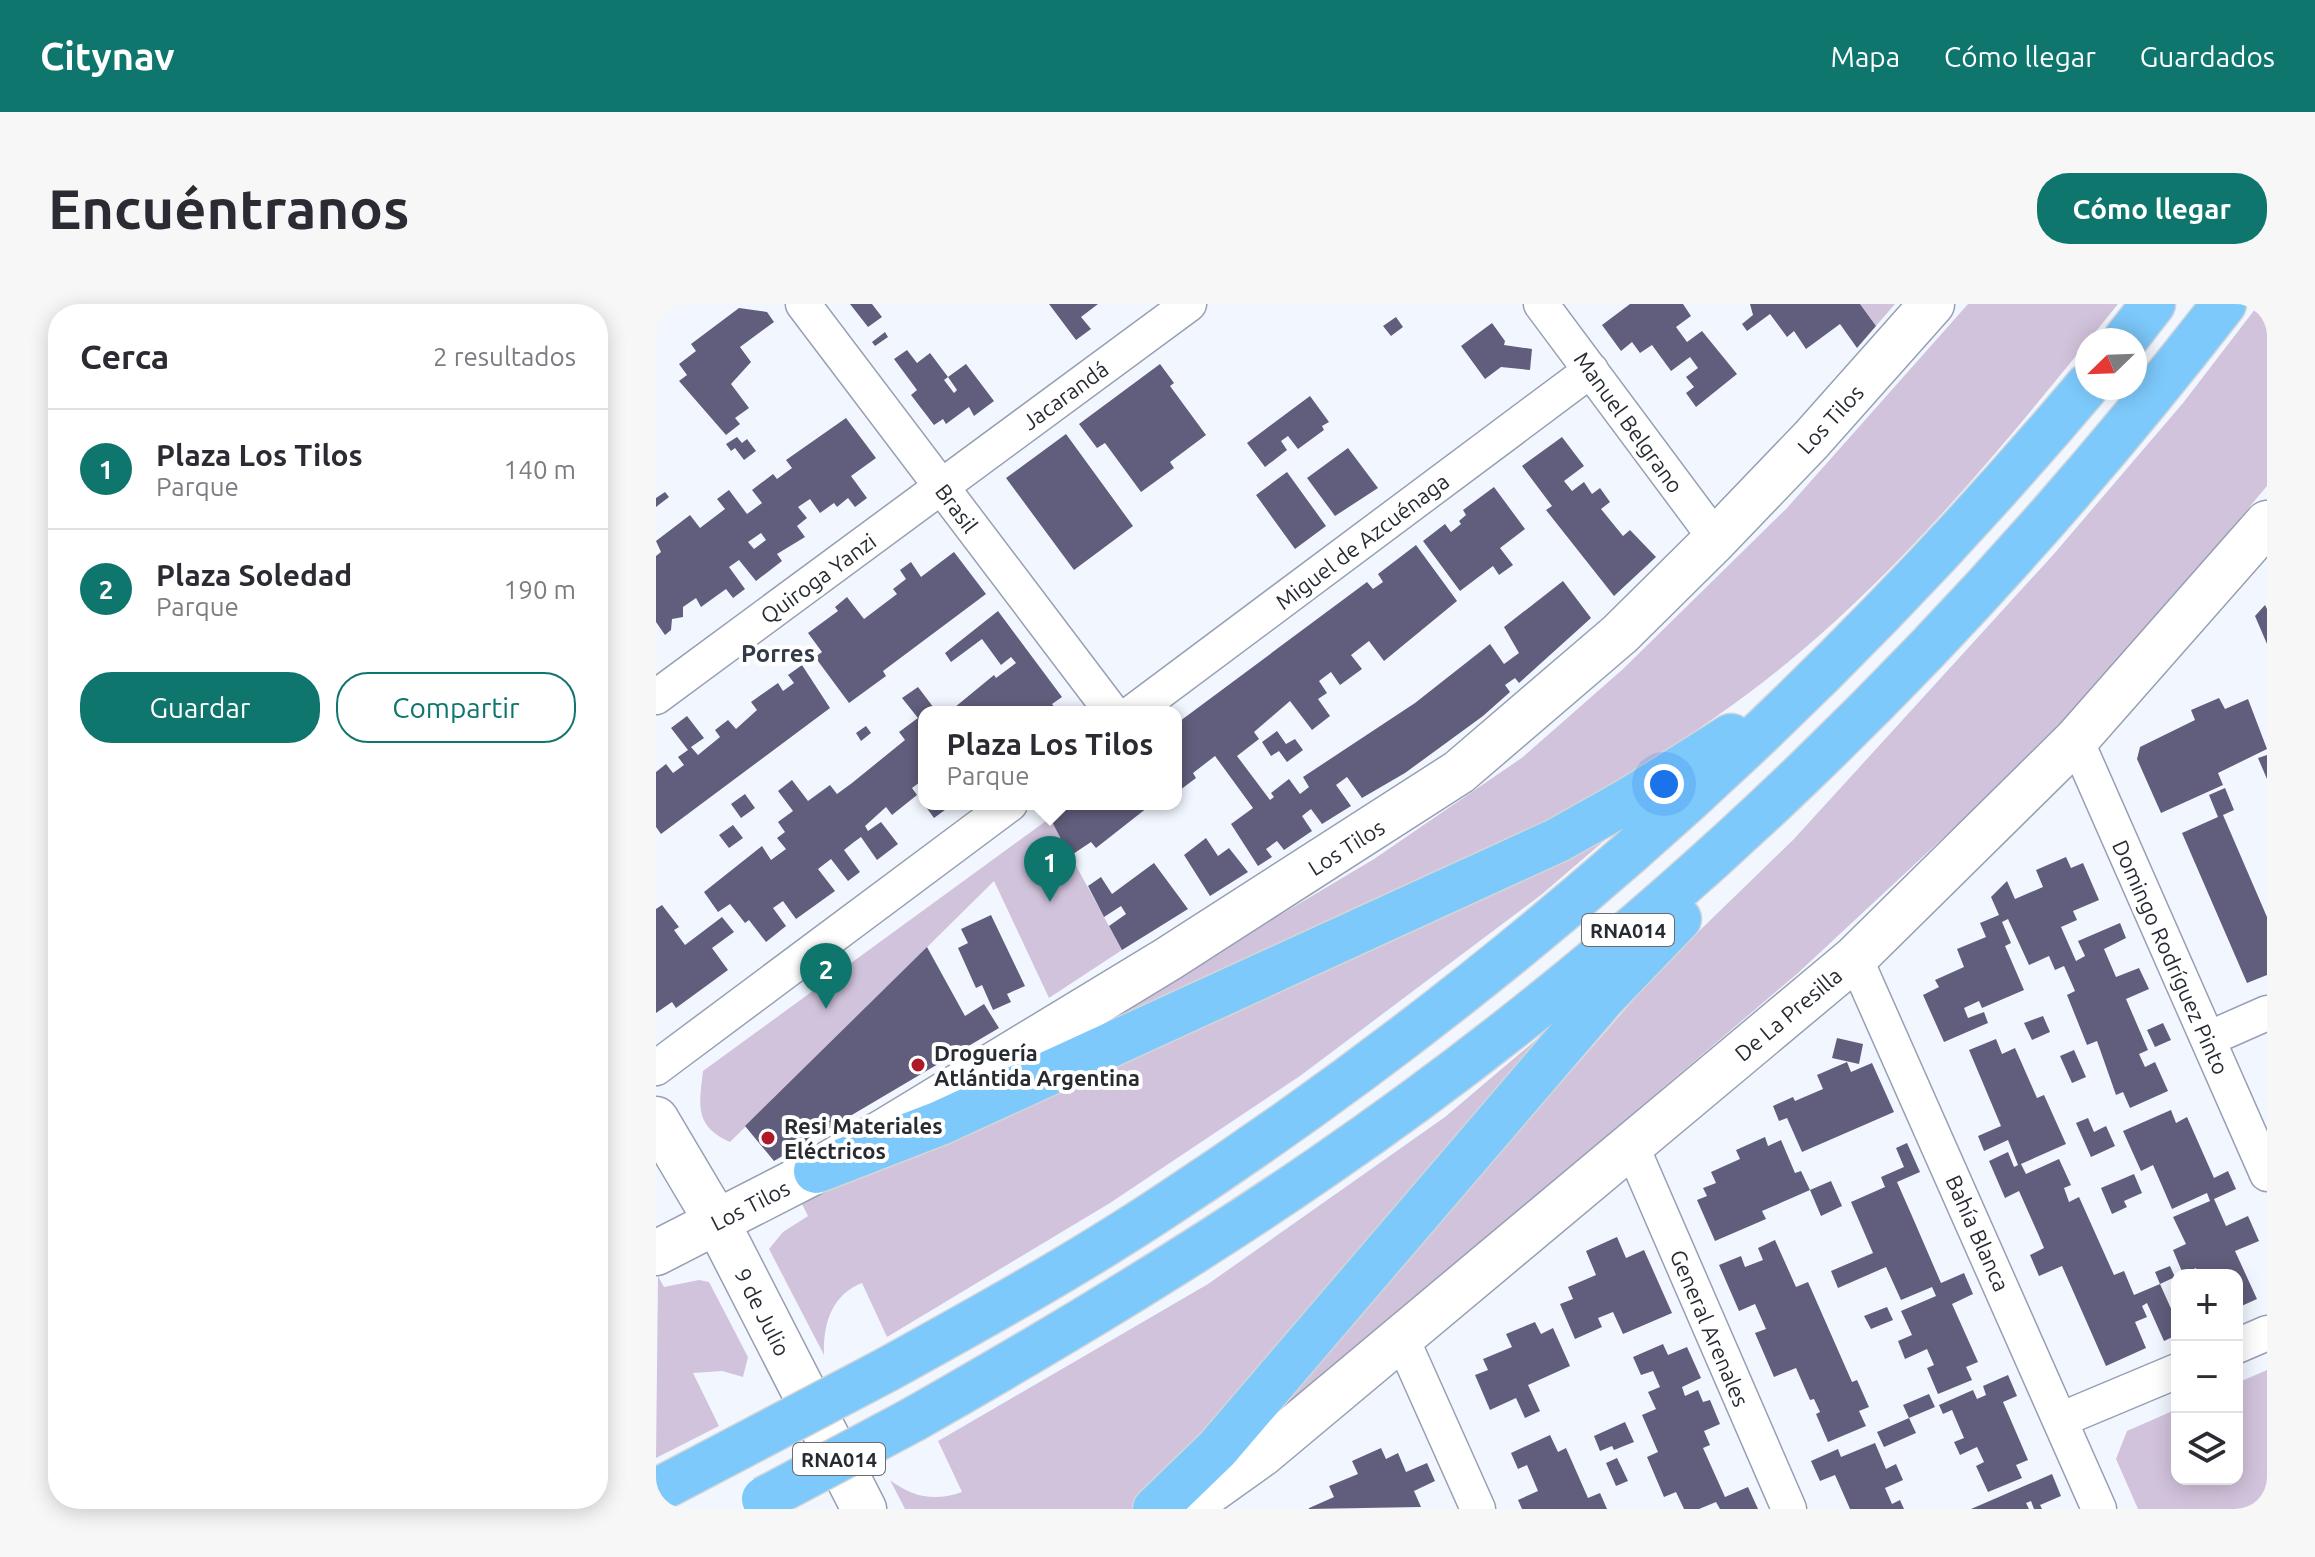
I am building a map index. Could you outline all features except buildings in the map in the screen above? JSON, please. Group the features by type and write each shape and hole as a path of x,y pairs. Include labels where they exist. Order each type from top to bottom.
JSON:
{"highway":[{"path":"2134,328 2153,304"},
{"name":"RNA014","path":"755,1504 914,1419 1160,1275 1348,1148 1475,1054 1619,937 1828,749 2025,544 2224,304"},
{"name":"RNA014","path":"656,1491 888,1369 1040,1283 1163,1208 1404,1039 1512,955 1637,849 1829,670 1979,511 2075,400"},
{"path":"816,1171 940,1123 1558,840 1693,760 1829,670"},
{"path":"1155,1509 1217,1449 1594,1009 1684,914 1828,749"}],"street":[{"name":"Brasil","path":"803,304 1107,706"},
{"name":"Jacarandá","path":"941,487 1189,304"},
{"name":"Manuel Belgrano","path":"1541,304 1716,539"},
{"name":"Los Tilos","path":"656,1253 816,1171 1168,959 1459,772 1620,634 1821,430 1932,304"},
{"name":"Miguel de Azcuénaga","path":"1141,706 1591,370"},
{"name":"Quiroga Yanzi","path":"656,697 941,487"},
{"name":"De La Presilla","path":"1185,1509 1262,1454 1402,1339 1855,958 2076,740 2267,523"},
{"name":"Domingo Rodríguez Pinto","path":"2076,740 2267,1174"},
{"path":"656,1068 1002,810"},
{"name":"Bahía Blanca","path":"1855,958 2099,1509"},
{"path":"2208,1039 2267,1013"},
{"name":"9 de Julio","path":"656,1119 717,1222 864,1509"},
{"name":"General Arenales","path":"1632,1147 1789,1509"},
{"path":"2243,1343 2267,1333"},
{"path":"1402,1339 1478,1509"},
{"path":"2060,1420 2171,1374"}],"shaded area":[{"path":"1860,304 1895,304 1876,326"},
{"path":"1968,304 2118,304 2098,328 2075,328 2075,357 1967,486 1886,573 1799,653 1743,697 1624,777 1563,813 1037,1060 1374,859 1523,757 1623,669 1787,508"},
{"path":"2259,304 2267,304 2267,486 2095,691 1987,797 1798,973 1313,1386 1233,1448 1453,1207 1661,968 1793,840 2053,555 2183,403"},
{"path":"1050,818 1122,950 1049,998 994,881 730,1142 710,1129 700,1104 703,1071"},
{"path":"1612,834 1541,895 1300,1076 1110,1203 887,1337 862,1283 851,1288 831,1312 825,1333 824,1355 769,1249 783,1232 808,1216 802,1204 965,1122"},
{"path":"1590,994 1147,1501 1133,1509 905,1509 890,1480 924,1496 942,1497 962,1492 938,1441 1208,1284 1445,1117"},
{"path":"658,1276 664,1287 699,1280 709,1282 748,1357 743,1377 722,1371 693,1373 719,1426 656,1458"},
{"path":"2267,1370 2267,1509 2138,1509 2116,1459 2127,1431 2171,1412 2171,1485 2243,1485 2243,1380"}],"place":[{"name":"Plaza Los Tilos","path":"1050,902"},
{"name":"Plaza Soledad","path":"826,1009"},
{"name":"Droguería Atlántida Argentina","path":"918,1065"},
{"name":"Resi Materiales Eléctricos","path":"768,1138"}],"district":[{"name":"Porres","path":"778,653"}]}
